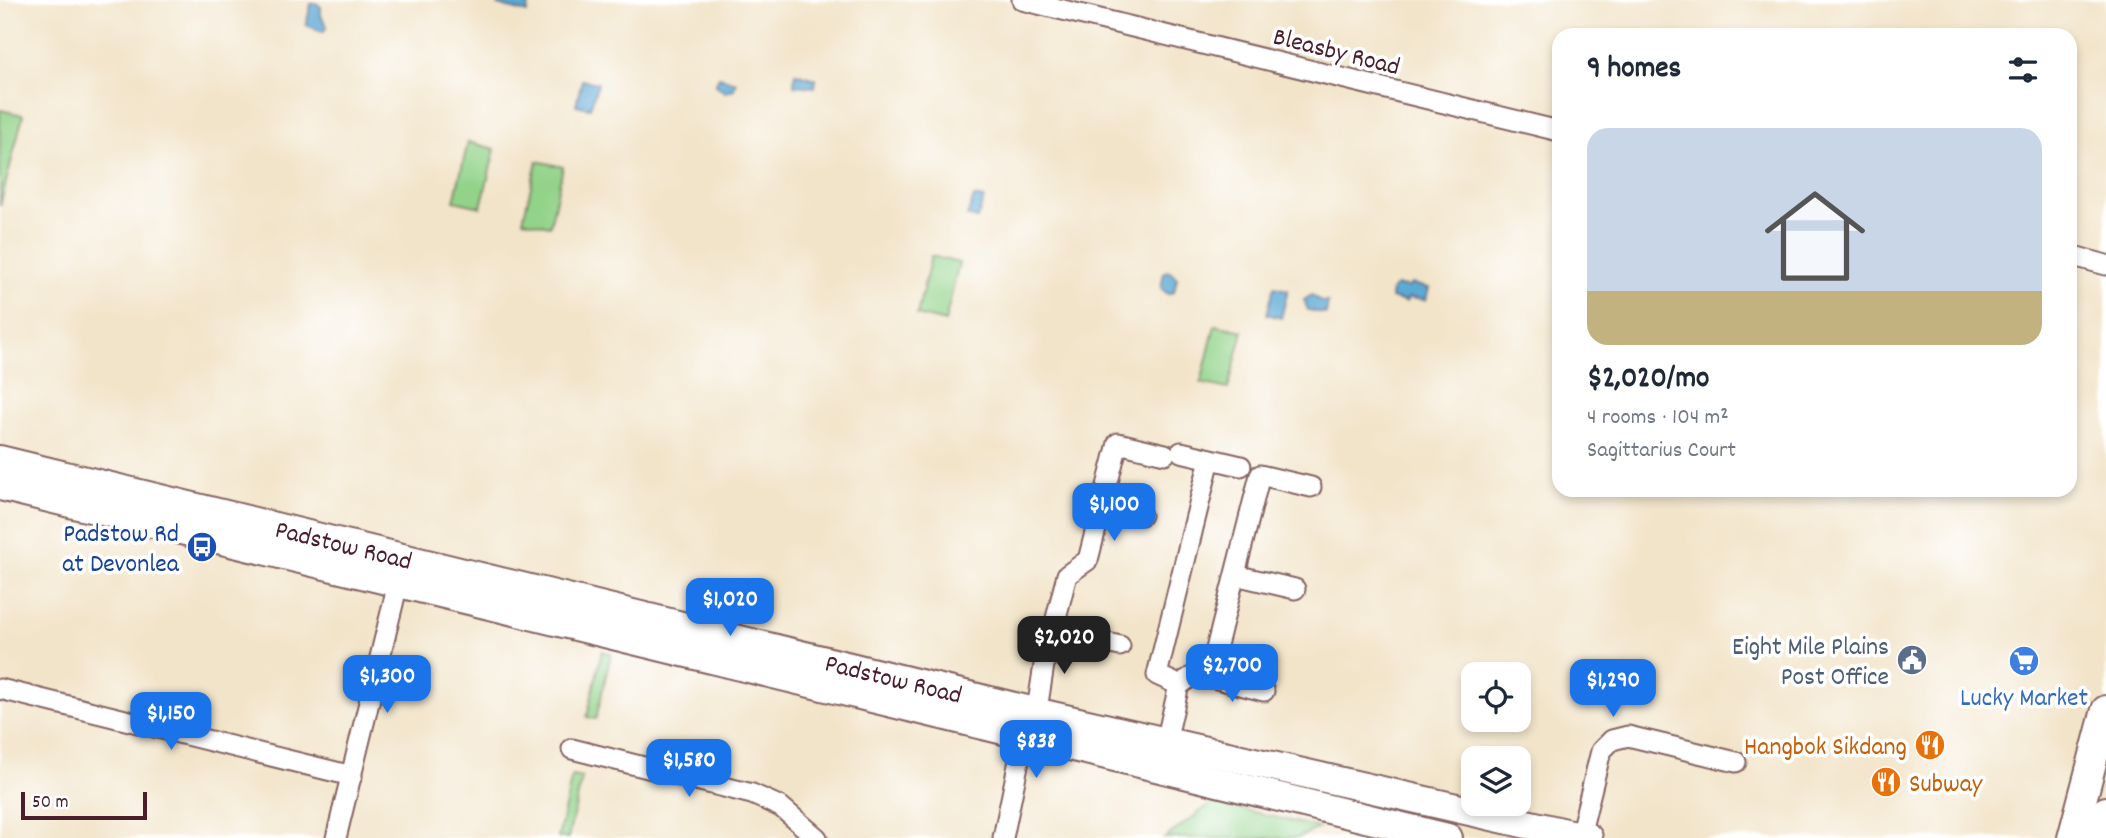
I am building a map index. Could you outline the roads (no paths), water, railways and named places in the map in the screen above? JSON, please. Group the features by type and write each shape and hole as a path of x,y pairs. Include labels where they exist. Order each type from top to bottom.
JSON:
{"main road":[{"name":"Padstow Road","path":"0,460 401,570 1030,724 1448,838"},
{"name":"Padstow Road","path":"0,486 401,570"},
{"path":"2072,838 2106,710"},
{"name":"Padstow Road","path":"1030,724 1166,742 1584,837"},
{"path":"2098,838 2106,811"}],"street":[{"name":"Bleasby Road","path":"1022,0 1552,129"},
{"path":"2077,258 2106,265"},
{"path":"1120,646 1053,631 1067,575 1088,560 1118,443 1241,466"},
{"path":"1179,685 1157,676 1210,459"},
{"path":"1209,677 1260,474 1311,487"},
{"path":"1103,505 1141,515"},
{"path":"336,838 401,570"},
{"path":"1235,576 1295,589"},
{"path":"1003,838 1045,668 1046,652 1043,646"},
{"path":"1166,742 1179,685 1191,677 1209,677 1264,691"},
{"path":"0,689 352,776"},
{"path":"1584,837 1601,751 1612,740 1628,736 1736,762"},
{"path":"572,749 752,794 781,807 817,838"}],"water":[{"path":"499,0 530,0 527,13 498,5"},
{"path":"316,3 321,7 321,16 327,26 323,32 306,25 311,4"},
{"path":"795,73 816,79 815,87 794,85"},
{"path":"719,77 736,82 734,89 725,92 715,85"},
{"path":"582,80 598,83 590,108 576,105"},
{"path":"974,197 984,199 977,219 967,216"},
{"path":"1170,271 1177,278 1174,292 1168,294 1161,288 1164,272"},
{"path":"1411,284 1429,288 1426,300 1408,298 1406,302 1391,298 1392,289 1396,286 1409,287"},
{"path":"1274,287 1288,290 1281,318 1267,314"},
{"path":"1312,295 1321,302 1328,302 1326,314 1308,310 1304,300"}],"place":[{"name":"Padstow Rd at Devonlea","path":"202,547"},
{"name":"Eight Mile Plains Post Office","path":"1912,660"},
{"name":"Lucky Market","path":"2024,661"},
{"name":"Hangbok Sikdang","path":"1930,745"},
{"name":"Subway","path":"1886,782"}]}
